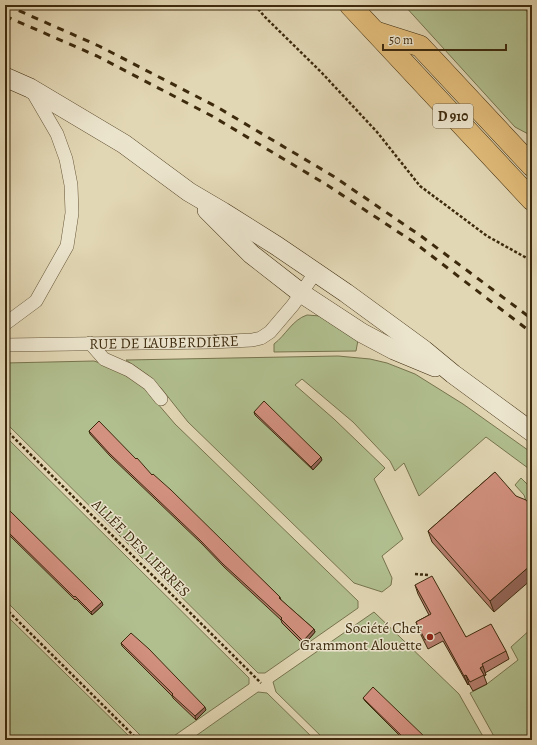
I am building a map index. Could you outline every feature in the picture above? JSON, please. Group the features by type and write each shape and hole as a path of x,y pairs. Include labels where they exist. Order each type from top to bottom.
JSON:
{"main road":[{"name":"D 910","path":"350,5 532,200"},
{"name":"D 910","path":"375,32 420,46 532,166"}],"street":[{"path":"5,77 30,88 124,144 189,192 257,233 346,293 532,432"},
{"path":"5,324 36,301 67,246 72,213 72,185 66,159 57,134 30,88"},
{"path":"189,192 251,254 301,292 362,333 388,347 453,374"},
{"name":"RUE DE L'AUBERDIÈRE","path":"5,345 211,342 252,340 261,338 270,332 293,305 316,273"},
{"path":"90,343 104,359 129,370 149,384 161,399"}],"path":[{"path":"255,5 264,16 322,73 377,132 420,186 487,236 532,261"},
{"name":"ALLÉE DES LIERRES","path":"5,429 261,683"},
{"path":"415,574 428,575"},
{"path":"5,608 138,740"}],"green space":[{"path":"404,5 522,5 532,18 532,136 515,127"},
{"path":"307,315 320,316 358,340 356,351 274,352 274,344 297,320"},
{"path":"338,356 370,359 387,363 415,374 463,404 532,453 532,471 486,437 419,496 404,463 395,471 390,461 353,422 302,379 295,385 334,419 385,468 374,479 403,539 382,556 392,578 391,585 382,592 354,583 188,422 161,388 149,376 126,360"},
{"path":"94,361 140,383 175,424 358,601 358,608 265,673 258,673 5,422 5,363"},
{"path":"5,436 249,678 249,684 168,740 145,740 5,600"},
{"path":"521,478 532,489 532,507 529,510 524,495 515,485"},
{"path":"374,612 459,694 485,740 325,740 276,692 273,682"},
{"path":"5,614 133,740 5,740"},
{"path":"532,628 532,740 496,740 470,693 487,684 518,660 511,647"},
{"path":"258,692 267,693 315,740 190,740"}],"building":[{"path":"264,401 321,457 311,467 254,412"},
{"path":"99,421 136,459 137,458 152,475 153,474 171,490 280,597 279,598 314,629 303,641 281,619 282,618 223,564 109,453 89,431"},
{"path":"495,472 516,496 526,500 532,507 532,564 490,601 428,531"},
{"path":"5,506 102,602 91,612 5,529"},
{"path":"432,576 466,637 491,624 506,651 482,664 483,666 480,668 484,675 470,682 466,675 464,676 440,632 425,640 416,622 431,614 415,585"},
{"path":"131,633 149,649 205,707 195,716 172,695 173,694 121,643"},
{"path":"373,687 428,740 406,740 363,698"},
{"path":"238,737 241,740 234,740"}],"railway":[{"path":"6,5 99,46 217,107 333,176 421,236 532,319"},
{"path":"5,16 97,56 212,116 327,185 415,243 532,333"}],"place":[{"name":"Société Cher Grammont Alouette","path":"430,637"}]}
